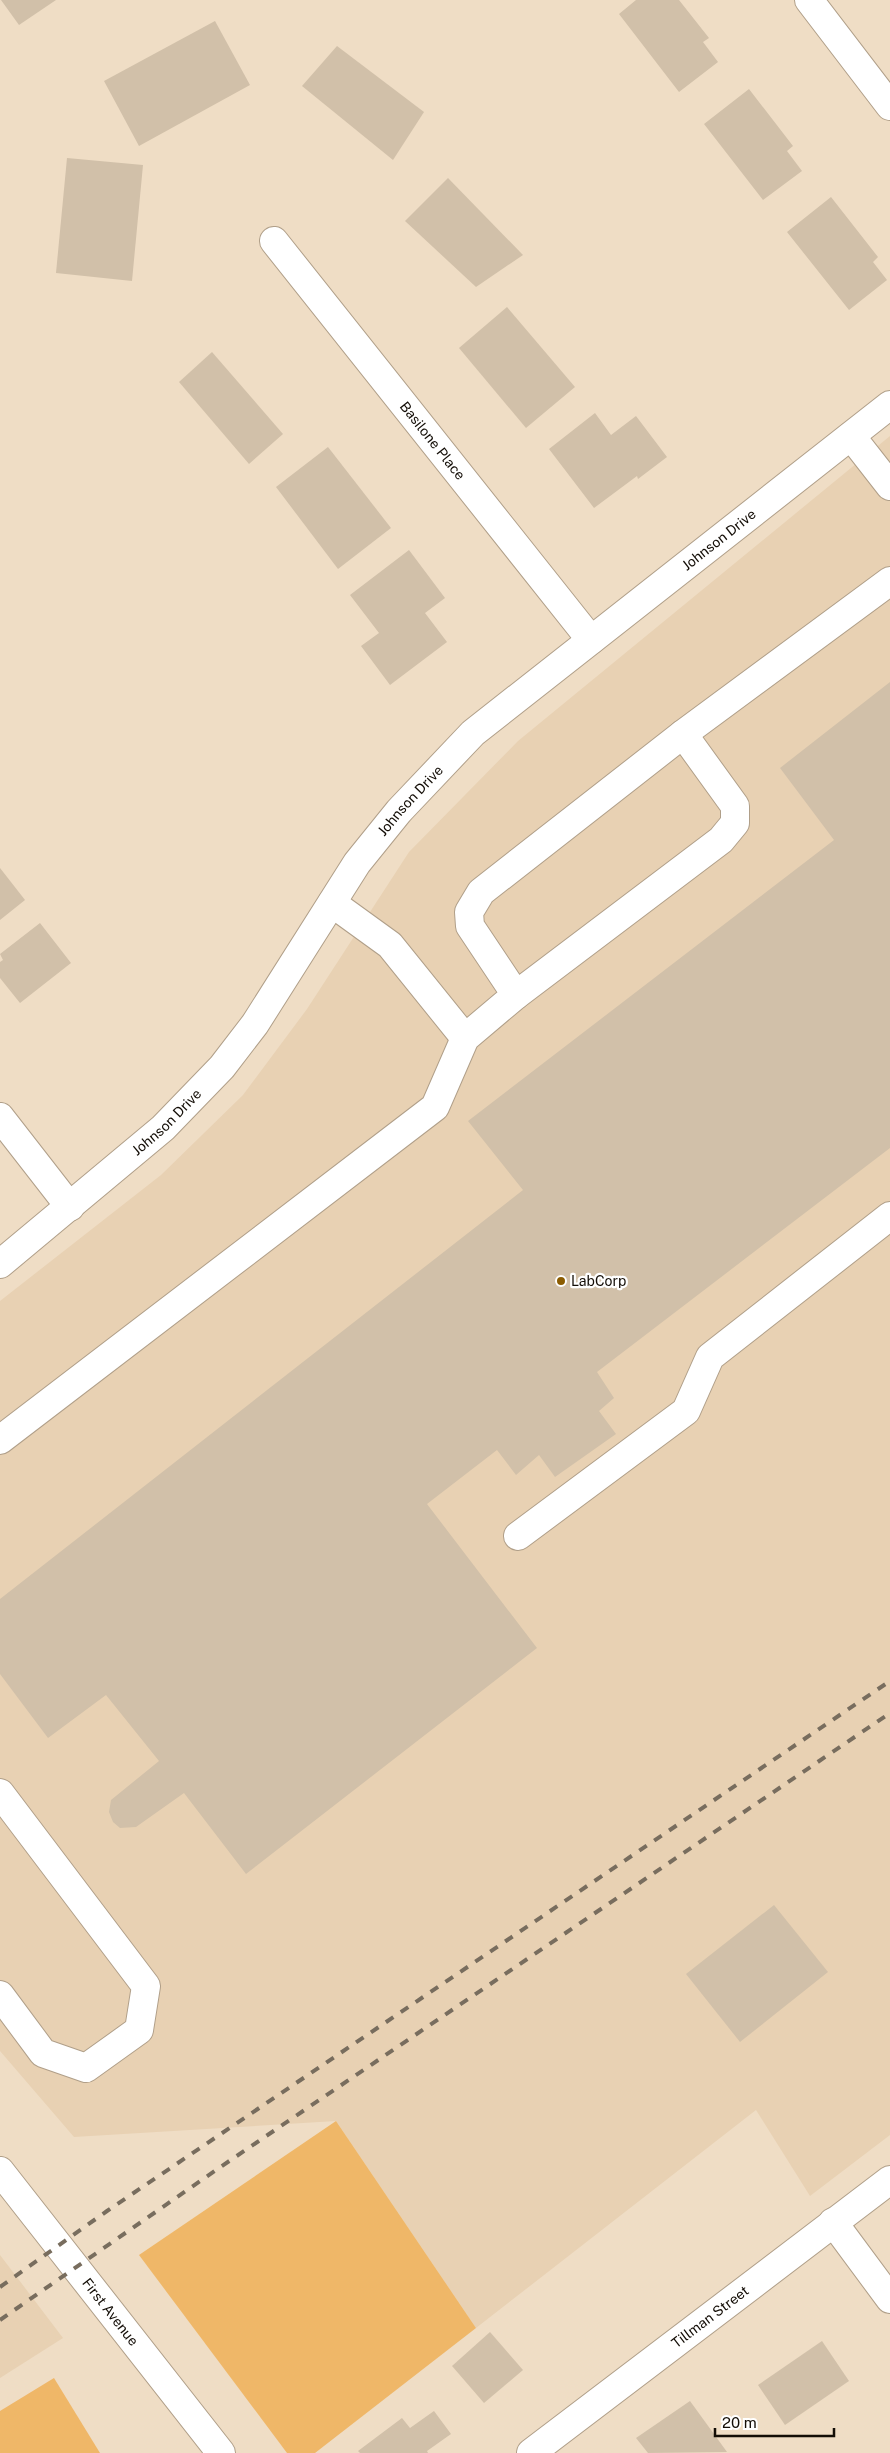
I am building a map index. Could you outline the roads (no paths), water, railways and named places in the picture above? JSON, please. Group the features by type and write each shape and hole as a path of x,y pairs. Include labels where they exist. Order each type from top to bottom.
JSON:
{"street":[{"path":"809,0 890,106"},
{"name":"Basilone Place","path":"274,241 591,640"},
{"name":"Johnson Drive","path":"0,1264 163,1128 222,1067 255,1024 357,862 399,811 473,733 890,405"},
{"path":"851,436 890,486"},
{"path":"516,995 470,926 469,912 481,892 683,734 890,581"},
{"path":"0,1440 435,1107 465,1038 516,995 721,840 735,823 735,806 683,734"},
{"path":"332,903 390,945 465,1038"},
{"path":"0,1117 70,1207"},
{"path":"518,1536 686,1411 710,1357 890,1216"},
{"path":"0,1793 146,1986 139,2030 86,2068 43,2053 0,1996"},
{"name":"First Avenue","path":"0,2170 221,2453"},
{"name":"Tillman Street","path":"531,2453 890,2180"},
{"path":"834,2222 890,2299"}],"railway":[{"path":"0,2287 107,2211 890,1681"},
{"path":"0,2320 219,2168 890,1713"}],"place":[{"name":"LabCorp","path":"561,1281"}]}
